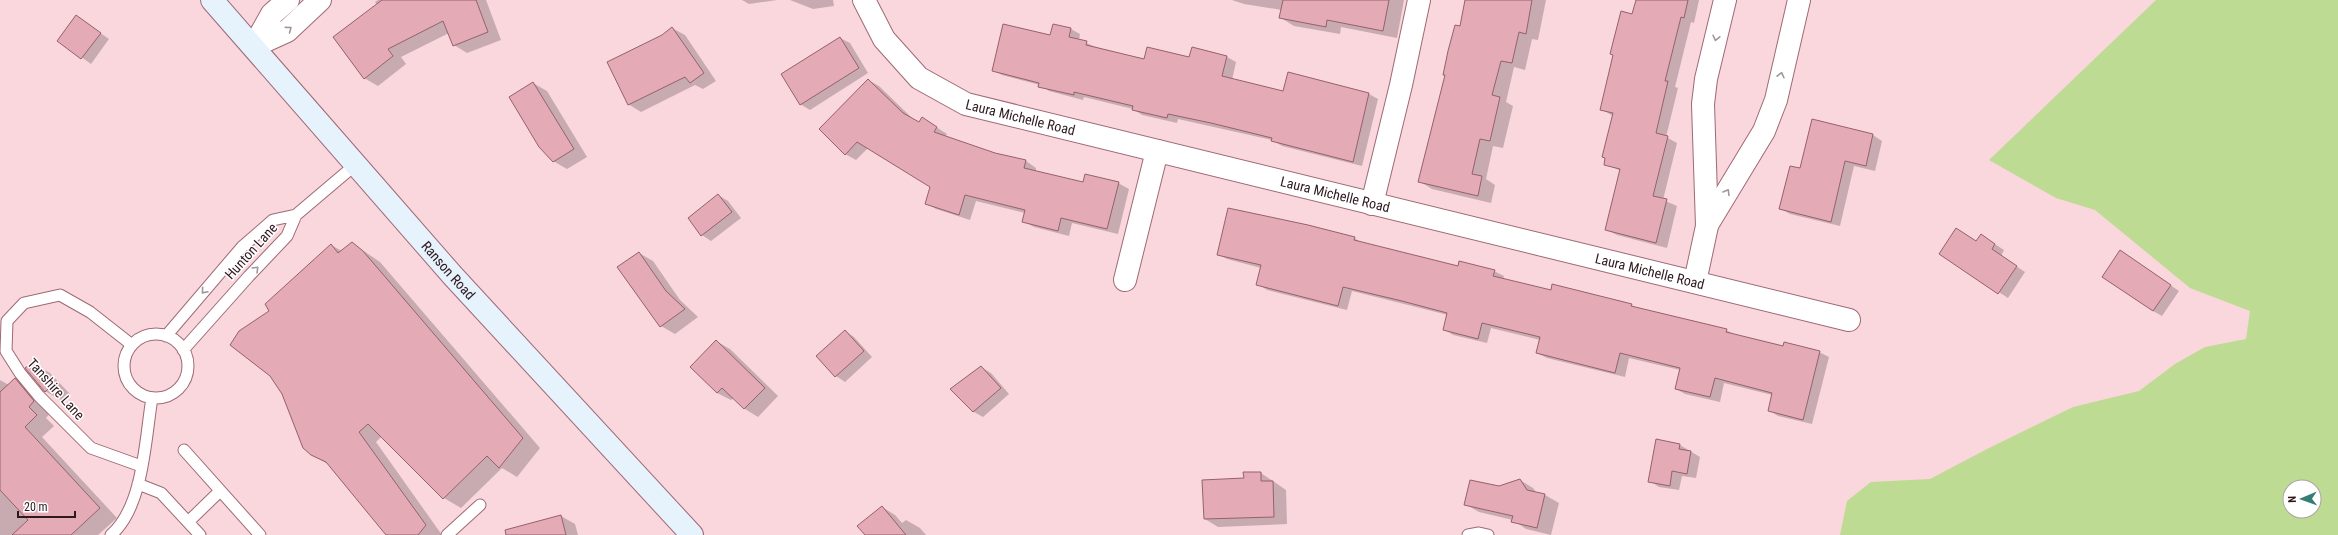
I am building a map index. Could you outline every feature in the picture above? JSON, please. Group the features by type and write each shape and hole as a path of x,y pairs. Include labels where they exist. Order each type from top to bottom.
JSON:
{"street":[{"name":"Ranson Road","path":"212,0 254,46 453,276 692,535"},
{"path":"254,46 272,14 288,0"},
{"path":"254,46 287,31 320,0"},
{"name":"Laura Michelle Road","path":"864,0 884,39 919,78 966,104 1850,320"},
{"path":"1372,204 1401,85 1419,0"},
{"path":"1694,282 1707,226 1702,104 1706,79 1725,0"},
{"path":"1707,226 1764,131 1776,100 1799,0"},
{"path":"1125,280 1157,151"}],"lane":[{"path":"296,216 355,164"},
{"name":"Hunton Lane","path":"166,336 242,247 273,220 296,216"},
{"name":"Hunton Lane","path":"183,350 287,236 296,216"},
{"name":"Tanshire Lane","path":"132,345 90,312 60,295 24,303 7,321 6,351 20,373 40,396 91,448 141,466"},
{"path":"155,334 166,336 176,341 183,350 187,367 184,381 171,394 152,398 134,389 127,380 124,368 125,357 132,345 144,336 155,334"},
{"path":"116,533 128,511 138,484 152,398"},
{"path":"184,450 260,535"},
{"path":"138,484 161,493 200,535"},
{"path":"188,522 220,491"},
{"path":"447,535 480,505"},
{"path":"1468,535 1479,533 1488,535"}],"green space":[{"path":"2156,0 2338,0 2338,535 1840,535 1847,501 1871,482 1930,479 2073,407 2139,391 2175,364 2205,347 2246,339 2250,311 2190,288 2095,210 2056,198 1989,160"}],"building":[{"path":"382,0 476,0 488,32 453,46 443,21 388,49 393,56 364,79 333,37"},
{"path":"1283,0 1389,0 1383,31 1327,20 1326,27 1279,18"},
{"path":"1465,0 1532,0 1526,34 1519,32 1512,63 1501,61 1492,95 1500,97 1490,141 1480,139 1472,174 1482,176 1478,196 1418,182 1445,75 1443,75 1448,51 1455,25 1460,26"},
{"path":"1636,0 1688,0 1684,18 1681,17 1665,81 1668,81 1656,133 1668,136 1653,196 1667,199 1656,243 1605,230 1620,169 1604,165 1605,158 1602,157 1613,113 1600,110 1613,55 1610,54 1621,11 1632,14"},
{"path":"76,15 101,33 81,59 57,41"},
{"path":"1003,24 1050,35 1053,24 1071,28 1069,37 1087,41 1086,45 1144,59 1147,47 1189,57 1192,47 1227,56 1222,76 1283,91 1288,72 1369,93 1353,162 1271,141 1272,138 1211,123 1168,114 1167,118 1132,110 1133,106 1074,92 1074,95 1038,87 1039,83 992,71"},
{"path":"672,27 704,73 690,83 685,77 628,105 607,62 662,35"},
{"path":"840,37 859,68 800,105 781,74"},
{"path":"868,79 903,113 919,122 922,117 937,127 934,132 995,153 1026,160 1024,168 1083,182 1085,174 1119,182 1107,229 1061,218 1058,231 1022,222 1025,210 965,195 959,215 925,204 930,187 857,142 845,155 819,129"},
{"path":"533,82 574,149 553,162 539,147 509,97"},
{"path":"1812,119 1873,134 1866,166 1845,161 1831,222 1779,209 1790,166 1800,168"},
{"path":"718,194 732,212 701,236 688,218"},
{"path":"1228,208 1308,225 1355,237 1354,240 1458,266 1459,261 1495,270 1493,276 1551,290 1552,284 1632,304 1631,306 1727,329 1726,332 1783,346 1784,342 1820,351 1803,420 1768,411 1772,393 1715,378 1710,397 1675,389 1680,368 1620,353 1615,373 1536,353 1540,337 1482,323 1478,339 1443,330 1447,313 1402,301 1343,287 1338,306 1256,285 1261,265 1217,255"},
{"path":"1956,228 1976,241 1981,234 1995,244 1992,249 2017,266 1998,294 1939,254"},
{"path":"352,242 363,251 523,438 499,468 487,456 443,499 368,424 359,432 426,525 418,535 386,535 326,462 311,455 303,448 282,394 270,376 230,345 239,331 269,311 265,304 331,244 338,253"},
{"path":"2120,250 2171,285 2153,311 2102,277"},
{"path":"639,252 666,291 685,309 660,327 617,267"},
{"path":"845,330 864,351 835,377 816,356"},
{"path":"716,340 765,388 744,409 722,388 717,393 690,367"},
{"path":"33,362 53,384 45,392 25,368"},
{"path":"981,366 1001,388 973,412 950,389"},
{"path":"15,378 34,401 29,407 37,415 25,427 100,508 71,535 12,535 28,520 0,490 0,392"},
{"path":"1656,439 1680,444 1679,449 1691,451 1687,474 1672,471 1670,486 1648,482"},
{"path":"1243,472 1261,472 1261,481 1273,481 1274,517 1204,519 1202,480 1244,478"},
{"path":"1520,479 1527,490 1545,494 1537,528 1511,522 1513,516 1464,505 1470,480 1499,486"},
{"path":"882,506 906,535 865,535 857,526"},
{"path":"561,515 566,535 506,535 505,530"}]}
